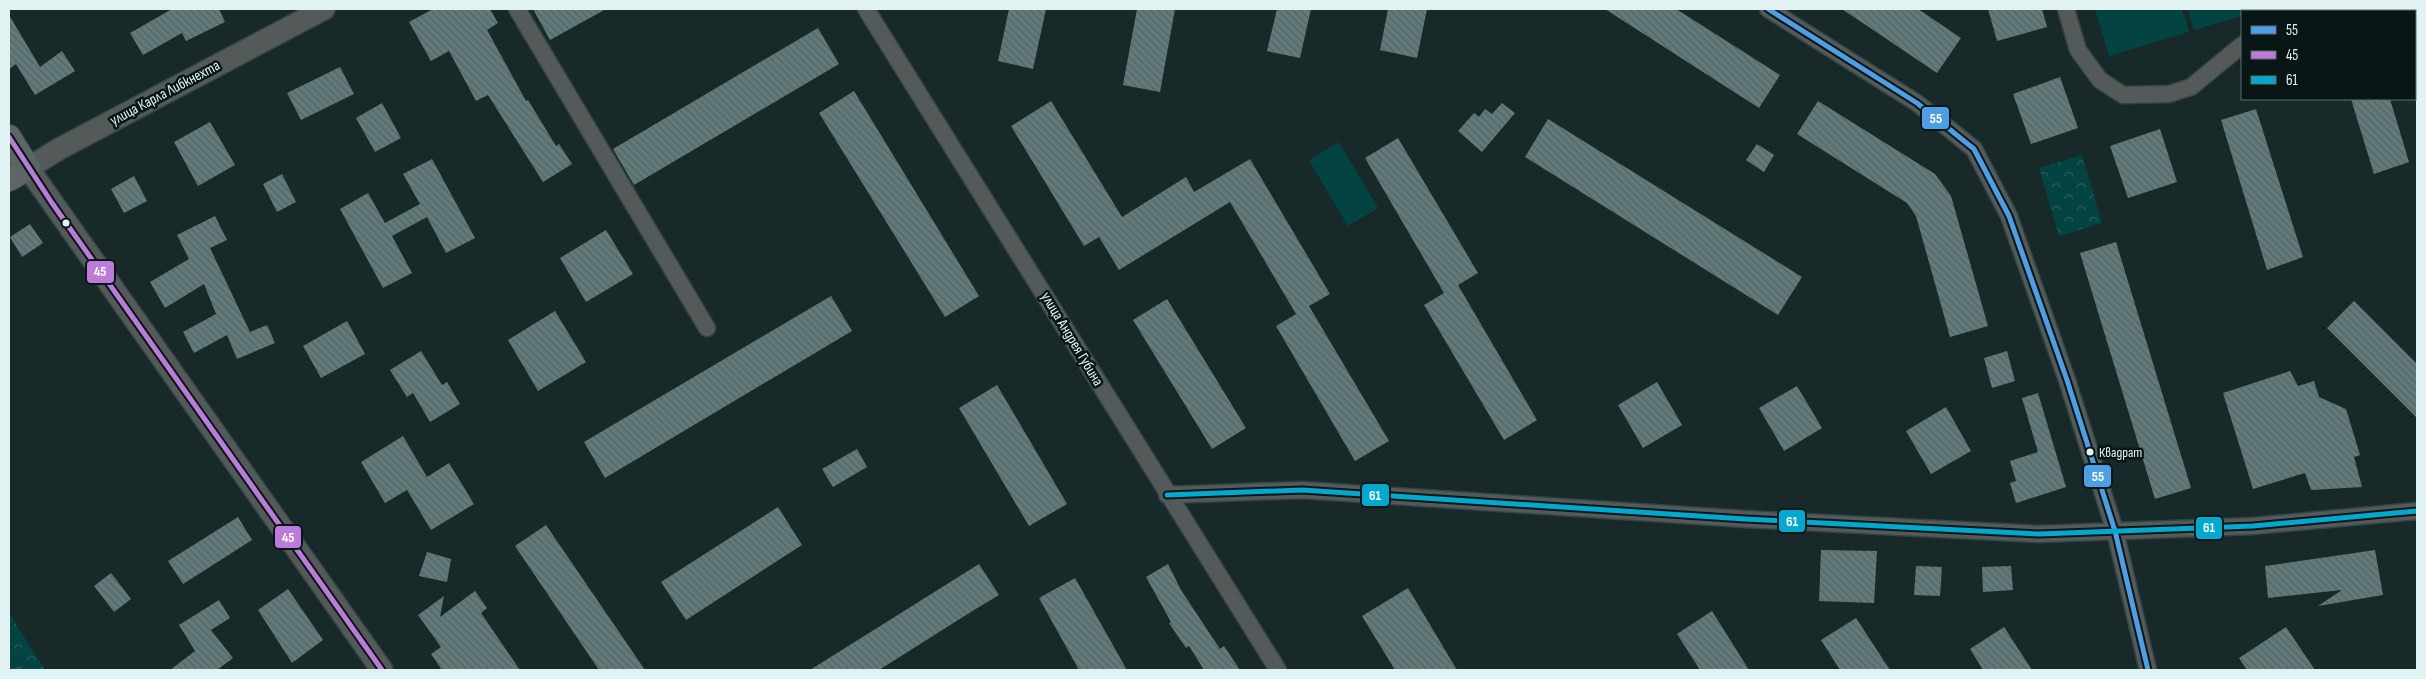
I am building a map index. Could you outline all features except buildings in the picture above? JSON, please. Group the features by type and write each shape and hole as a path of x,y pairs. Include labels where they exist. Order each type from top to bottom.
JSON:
{"main road":[{"path":"9,137 19,173"}],"street":[{"name":"улица Карла Либкнехта","path":"19,173 59,149 324,9"},
{"path":"517,9 707,328"},
{"name":"улица Андрея Губина","path":"866,9 1166,495 1278,670"},
{"path":"1768,9 1917,103 1974,149 2009,216 2067,380 2115,531 2148,670"},
{"path":"2066,9 2078,50 2100,80 2123,95 2169,94 2191,88 2241,46"},
{"path":"19,173 382,670"},
{"path":"1166,495 1302,490 1745,519 2039,534 2253,526 2417,510"}],"green space":[{"path":"2095,9 2182,9 2189,32 2109,56"},
{"path":"2188,9 2244,10 2241,10 2241,16 2194,30"},
{"path":"1339,142 1378,208 1348,226 1309,160"},
{"path":"2082,155 2102,223 2059,236 2039,168"},
{"path":"9,613 45,670 9,670"}],"transit line":[{"name":"55","path":"1768,9 1917,103 1974,149 2009,216 2067,380 2115,531 2148,670"},
{"name":"45","path":"9,137 52,203 382,670"},
{"name":"61","path":"1167,495 1302,490 1745,519 2039,534 2253,526 2417,511"}],"place":[{"name":"Квадрат","path":"2090,452"}]}
